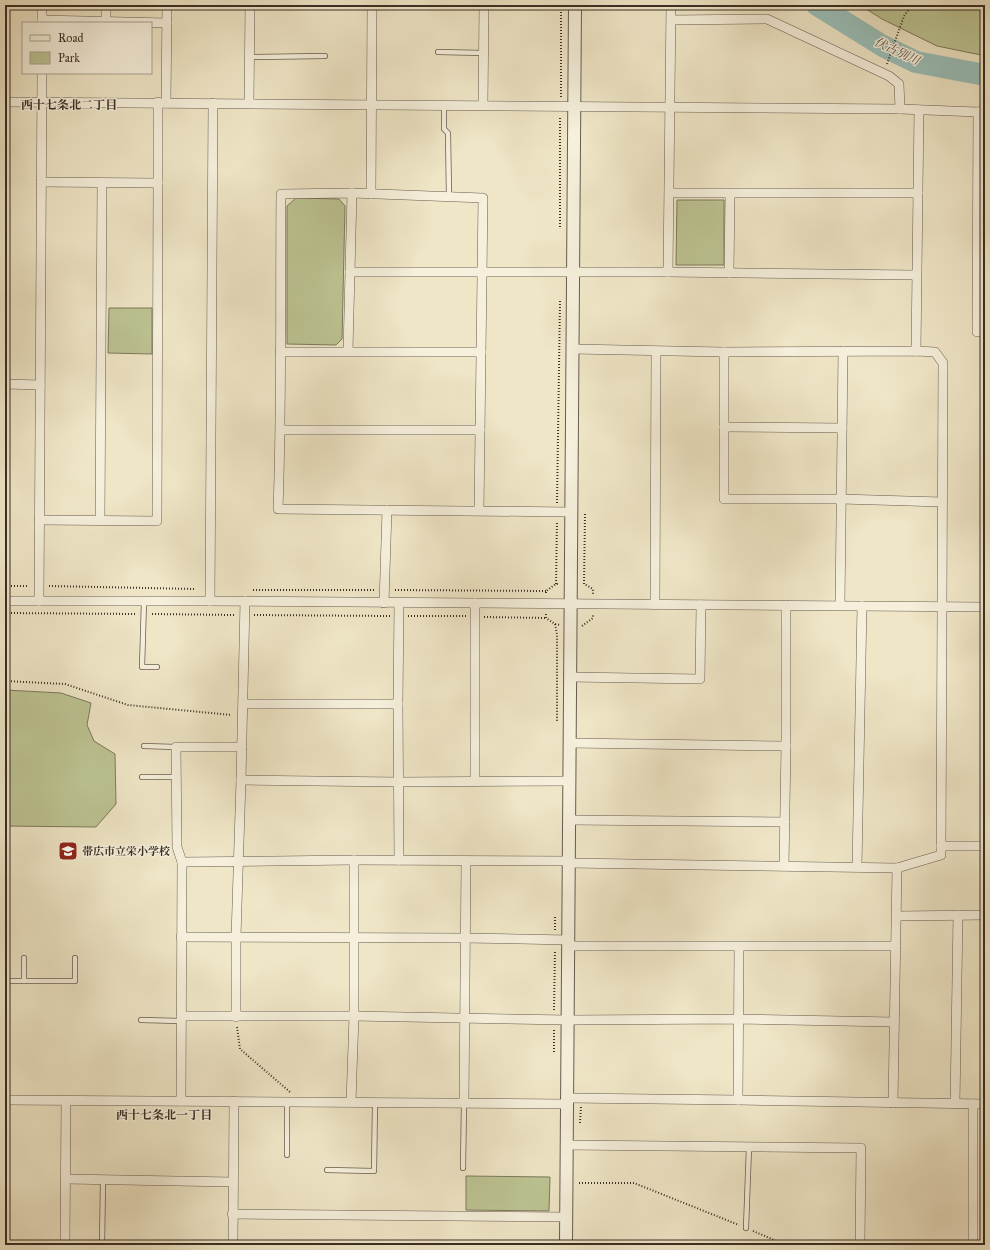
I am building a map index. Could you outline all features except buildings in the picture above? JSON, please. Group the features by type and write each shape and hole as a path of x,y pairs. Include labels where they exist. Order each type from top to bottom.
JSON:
{"street":[{"path":"42,5 42,22 106,22 106,5"},
{"path":"39,520 157,521 158,183 167,5"},
{"path":"249,103 250,5"},
{"path":"371,194 372,5"},
{"path":"483,105 484,5"},
{"path":"566,1245 575,5"},
{"path":"668,272 671,5"},
{"path":"672,20 767,19 889,76 899,84 900,109"},
{"path":"152,23 167,23"},
{"path":"39,601 42,74"},
{"path":"5,102 444,104 982,111 976,332 985,332"},
{"path":"210,601 213,103"},
{"path":"916,352 919,110"},
{"path":"41,182 158,183"},
{"path":"100,520 102,183"},
{"path":"348,351 352,193"},
{"path":"479,511 483,198 352,193 281,194 281,430 278,509 571,512"},
{"path":"670,193 918,193"},
{"path":"729,273 730,194"},
{"path":"350,272 668,272 916,275"},
{"path":"182,862 238,860 399,860 897,868 941,855 943,363 935,352 724,352 573,349"},
{"path":"655,605 656,351"},
{"path":"280,352 481,352"},
{"path":"724,352 724,499 841,499 942,502"},
{"path":"840,605 842,352"},
{"path":"5,384 40,385"},
{"path":"724,428 842,428"},
{"path":"281,430 480,430"},
{"path":"384,603 387,510"},
{"path":"5,600 985,607"},
{"path":"236,1017 236,937 245,601"},
{"path":"399,603 399,860"},
{"path":"475,603 475,782"},
{"path":"570,677 700,679 701,605"},
{"path":"784,866 786,606"},
{"path":"857,867 862,606"},
{"path":"243,704 398,704"},
{"path":"570,743 786,746"},
{"path":"181,1101 182,862 177,847 176,747 242,747"},
{"path":"241,780 475,782 569,780"},
{"path":"569,820 785,822"},
{"path":"941,846 985,846"},
{"path":"352,1102 354,1016 354,860"},
{"path":"464,1103 466,861"},
{"path":"893,1102 897,868"},
{"path":"955,1104 958,915"},
{"path":"897,916 985,915"},
{"path":"181,937 466,938 568,943 739,947 896,946"},
{"path":"738,1100 739,947"},
{"path":"181,1019 354,1016 568,1020 738,1019 894,1022"},
{"path":"5,1100 464,1103 567,1101 581,1098 985,1104"},
{"path":"65,1245 66,1100"},
{"path":"233,1245 232,1214 234,1101"},
{"path":"972,1245 973,1104"},
{"path":"567,1145 861,1148 860,1245"},
{"path":"66,1179 233,1182"},
{"path":"232,1214 566,1217"}],"lane":[{"path":"438,52 484,53"},
{"path":"250,56 325,56"},
{"path":"444,104 444,129 448,133 449,196"},
{"path":"144,601 142,667 157,667"},
{"path":"144,746 176,747"},
{"path":"142,777 176,777"},
{"path":"24,958 24,981"},
{"path":"5,981 75,981 75,958"},
{"path":"141,1020 181,1019"},
{"path":"287,1102 287,1156"},
{"path":"327,1170 374,1171 375,1102"},
{"path":"463,1168 464,1103"},
{"path":"746,1228 749,1147"},
{"path":"102,1245 103,1180"}],"path":[{"path":"560,232 561,5"},
{"path":"888,63 904,16 912,5"},
{"path":"557,507 560,296"},
{"path":"556,584 557,515"},
{"path":"5,586 210,590"},
{"path":"250,590 546,591"},
{"path":"5,613 475,616 546,618"},
{"path":"5,681 65,684 128,705 243,716"},
{"path":"236,1017 240,1049 293,1094"},
{"path":"579,1145 581,1098"},
{"path":"579,1176 579,1184 634,1183 786,1245"}],"green space":[{"path":"860,5 982,5 981,55 937,46 882,19"},
{"path":"296,198 339,199 345,206 342,339 336,345 287,344 287,206"},
{"path":"677,200 724,200 724,265 676,265"},
{"path":"109,308 152,308 152,354 108,353"},
{"path":"5,690 61,693 91,703 87,725 94,741 115,754 116,804 96,827 5,826"},
{"path":"466,1176 550,1177 549,1211 466,1210"}],"waterway":[{"name":"伏古別川","path":"817,5 883,46 916,62 985,75"}],"place":[{"name":"帯広市立栄小学校","path":"68,851"}],"district":[{"name":"西十七条北二丁目","path":"69,105"},
{"name":"西十七条北一丁目","path":"164,1115"}]}
